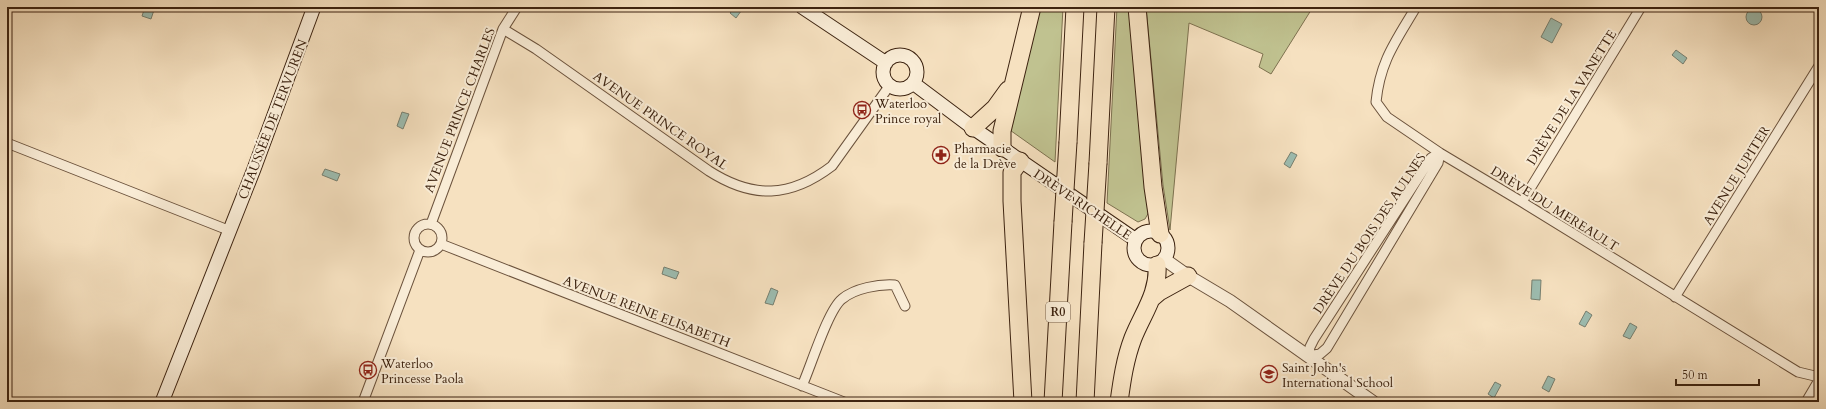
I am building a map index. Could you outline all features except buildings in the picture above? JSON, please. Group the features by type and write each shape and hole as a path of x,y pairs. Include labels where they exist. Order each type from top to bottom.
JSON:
{"highway":[{"path":"1002,148 1002,131 1032,7"},
{"name":"R0","path":"1053,402 1075,7"},
{"name":"R0","path":"1085,402 1106,7"},
{"path":"1137,7 1153,187 1160,234"},
{"path":"973,128 995,108 1013,81"},
{"path":"1020,161 1012,172 1012,201 1023,402"},
{"path":"1118,402 1126,357 1133,337 1152,298 1160,262"},
{"path":"1152,298 1159,292 1188,276"}],"main road":[{"name":"CHAUSSÉE DE TERVUREN","path":"162,402 228,230 254,169 314,7"},
{"path":"802,7 886,63"},
{"path":"896,56 908,57 913,61 917,72 913,83 906,88 898,88 890,85 885,79 883,71 886,63 896,56"},
{"name":"DRÈVE RICHELLE","path":"913,83 973,128 1136,240"},
{"path":"1154,231 1160,234 1168,245 1168,253 1160,262 1148,266 1140,263 1135,256 1133,248 1140,234 1154,231"}],"street":[{"name":"AVENUE PRINCE CHARLES","path":"431,224 503,29 517,7"},
{"name":"DRÈVE DU MEREAULT","path":"1416,7 1387,55 1378,82 1376,102 1387,117 1440,153 1798,372 1819,377"},
{"name":"DRÈVE DE LA VANETTE","path":"1522,202 1641,7"},
{"name":"AVENUE PRINCE ROYAL","path":"503,29 536,49 709,171 732,184 758,191 785,190 796,187 821,174 832,166 890,85"},
{"name":"AVENUE JUPITER","path":"1675,297 1819,66"},
{"path":"7,143 228,230"},
{"name":"DRÈVE DU BOIS DES AULNES","path":"1440,153 1438,163 1326,348 1320,354 1308,356 1314,339 1431,158 1440,153"},
{"path":"431,224 440,230 442,239 440,244 435,251 425,252 420,250 415,243 414,234 419,227 431,224"},
{"name":"AVENUE REINE ELISABETH","path":"440,244 844,402"},
{"path":"363,402 420,250"},
{"path":"1160,262 1188,276 1230,302 1373,402"},
{"path":"802,386 830,314 842,299 858,290 886,284 895,285 905,306"},
{"path":"1806,402 1819,380"}],"green space":[{"path":"1038,7 1063,7 1055,162 1007,128"},
{"path":"1117,7 1133,7 1150,210 1145,219 1138,222 1107,203"},
{"path":"1146,7 1313,7 1271,74 1259,67 1263,54 1189,23 1170,230 1163,185"}],"water":[{"path":"145,7 155,7 151,19 142,16"},
{"path":"735,7 744,7 736,18 730,13"},
{"path":"1754,9 1760,11 1762,17 1760,23 1754,25 1748,23 1746,17 1748,11"},
{"path":"1551,18 1562,24 1552,43 1541,37"},
{"path":"1676,50 1687,58 1683,64 1672,55"},
{"path":"402,112 409,114 403,129 397,126"},
{"path":"1291,152 1297,155 1290,168 1284,164"},
{"path":"325,169 340,174 337,181 322,175"},
{"path":"664,267 679,272 676,279 662,274"},
{"path":"1532,280 1541,280 1540,300 1531,299"},
{"path":"771,288 778,291 773,305 765,303"},
{"path":"1586,311 1592,315 1585,327 1579,324"},
{"path":"1630,323 1637,327 1630,339 1623,336"},
{"path":"1548,376 1555,379 1549,392 1542,388"},
{"path":"1495,382 1501,385 1494,398 1488,394"}],"place":[{"name":"Waterloo Prince royal","path":"862,110"},
{"name":"Pharmacie de la Drève","path":"941,155"},
{"name":"Waterloo Princesse Paola","path":"368,370"},
{"name":"Saint John's International School","path":"1269,374"}]}
